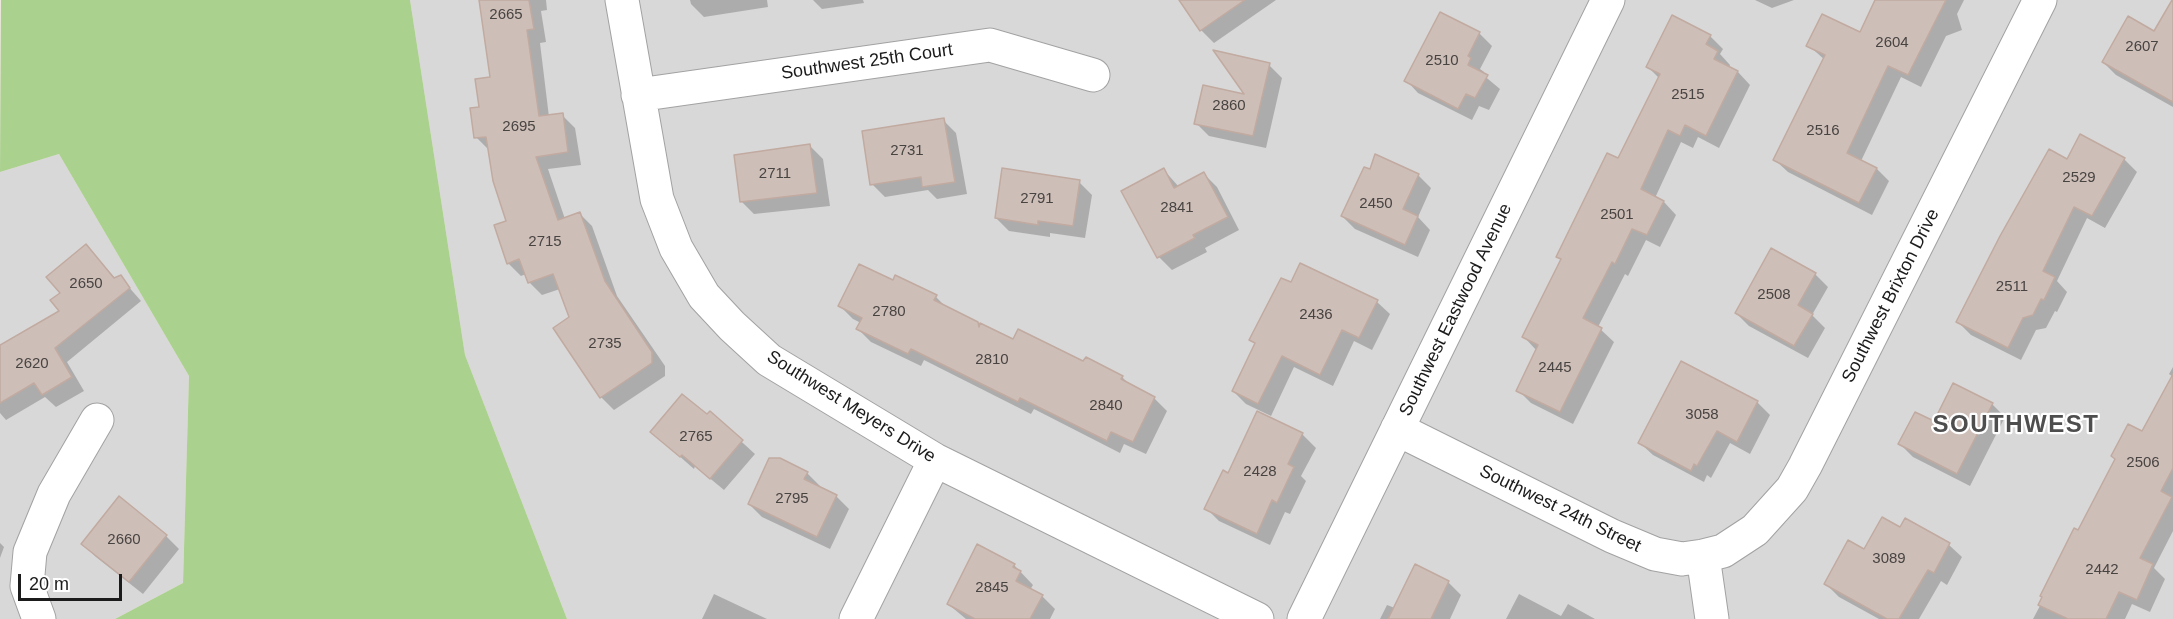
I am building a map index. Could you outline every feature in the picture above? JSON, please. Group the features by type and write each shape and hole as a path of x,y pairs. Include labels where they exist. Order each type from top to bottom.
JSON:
{"street":[{"name":"Southwest Meyers Drive","path":"622,0 657,199 676,249 704,296 732,326 769,360 935,460 1257,619"},
{"name":"Southwest Eastwood Avenue","path":"1304,619 1608,0"},
{"name":"Southwest Brixton Drive","path":"1703,556 1723,551 1755,530 1791,489 1805,466 2040,0"},
{"name":"Southwest 25th Court","path":"638,95 990,45 1093,75"},
{"path":"39,619 27,586 30,552 54,494 97,420"},
{"name":"Southwest 24th Street","path":"1397,429 1612,536 1655,554 1682,559 1703,556"},
{"path":"856,619 935,460"},
{"path":"1703,556 1712,619"}],"shaded area":[{"path":"410,0 2173,0 2173,619 567,619 465,355"},
{"path":"59,154 189,376 183,583 115,619 0,619 0,172"}],"green space":[{"path":"1,0 410,0 465,355 567,619 115,619 183,583 189,376 59,154 0,172"}],"building":[{"path":"479,0 529,0 534,29 527,30 539,116 563,113 568,152 536,157 558,220 580,212 605,281 652,352 652,363 600,398 553,328 569,317 553,274 528,283 519,259 507,264 494,225 506,221 493,181 486,137 474,138 470,108 479,107 475,79 490,77"},
{"path":"1179,0 1245,0 1200,31"},
{"path":"1875,0 1946,0 1908,75 1888,66 1847,153 1877,168 1859,203 1773,160 1825,55 1806,46 1822,14 1860,32"},
{"path":"2172,0 2173,102 2102,62 2128,16 2154,31"},
{"path":"1440,12 1480,32 1468,56 1471,58 1468,65 1488,75 1475,98 1466,94 1458,109 1404,81"},
{"path":"1672,15 1711,35 1706,44 1718,51 1714,59 1738,71 1706,136 1685,125 1680,136 1668,130 1641,189 1664,201 1647,235 1632,229 1615,264 1612,262 1583,318 1602,328 1560,412 1516,391 1538,345 1522,337 1561,259 1556,257 1607,153 1618,158 1660,74 1646,67"},
{"path":"1213,50 1270,63 1253,136 1194,124 1203,85 1244,94"},
{"path":"944,118 955,182 922,187 921,177 870,185 862,131"},
{"path":"2080,134 2125,158 2092,216 2074,207 2043,271 2055,277 2044,300 2041,299 2033,315 2023,318 2008,348 1956,322 2000,236 2049,149 2067,159"},
{"path":"810,144 817,193 740,202 734,155"},
{"path":"1375,154 1419,174 1403,209 1418,216 1405,245 1341,216 1364,167 1370,169"},
{"path":"1002,168 1080,180 1073,226 1038,221 1038,225 995,218"},
{"path":"1164,168 1174,188 1204,172 1228,217 1193,235 1195,238 1157,258 1121,191"},
{"path":"86,244 114,278 121,275 130,288 55,348 72,377 42,395 34,383 0,403 0,345 59,311 50,300 60,293 46,277"},
{"path":"1771,248 1816,273 1798,305 1813,314 1794,346 1735,313"},
{"path":"1300,263 1378,300 1359,338 1342,330 1320,375 1282,356 1258,404 1232,391 1255,343 1249,340 1281,278 1291,282"},
{"path":"859,264 893,280 895,275 937,295 934,300 978,322 979,327 980,323 1013,339 1018,329 1083,361 1086,357 1123,376 1121,379 1155,397 1133,442 1111,432 1107,441 1020,398 1018,402 911,349 908,354 856,329 862,318 838,306"},
{"path":"1681,361 1758,401 1737,442 1717,431 1697,466 1694,464 1691,471 1638,443"},
{"path":"2173,374 2173,468 2161,491 2172,497 2140,558 2153,564 2137,600 2119,592 2106,619 2068,619 2038,605 2042,597 2040,596 2074,528 2078,530 2115,459 2111,456 2128,424 2142,431"},
{"path":"1953,383 1993,403 1957,474 1898,444 1915,412 1934,421"},
{"path":"682,394 707,414 710,411 743,440 710,479 650,432"},
{"path":"1257,411 1303,433 1288,464 1294,467 1277,503 1272,500 1257,534 1204,509 1223,470 1228,473"},
{"path":"769,458 780,458 808,472 804,479 837,495 817,537 748,504"},
{"path":"119,496 167,535 129,582 81,544"},
{"path":"1882,517 1900,527 1905,518 1950,543 1934,573 1928,570 1899,619 1887,619 1824,584 1848,540 1864,549"},
{"path":"977,544 1015,564 1013,567 1021,571 1016,581 1043,595 1030,619 975,619 947,604"},
{"path":"1415,564 1449,581 1431,619 1388,619"}],"district":[{"name":"SOUTHWEST","path":"2016,425"}]}
